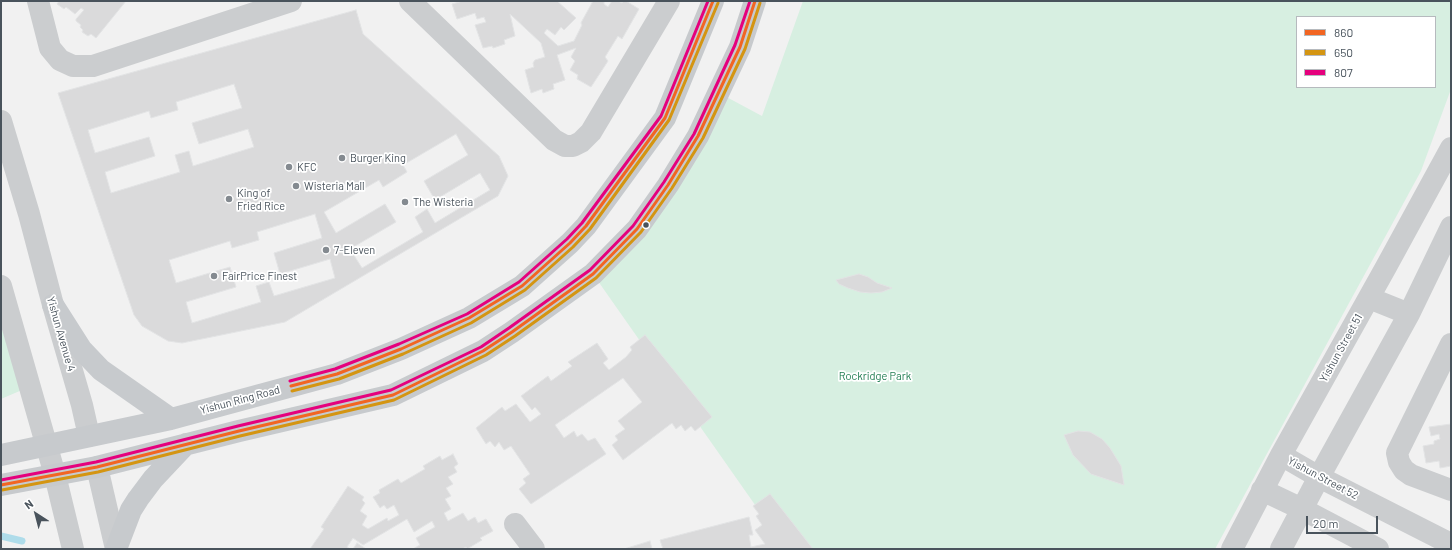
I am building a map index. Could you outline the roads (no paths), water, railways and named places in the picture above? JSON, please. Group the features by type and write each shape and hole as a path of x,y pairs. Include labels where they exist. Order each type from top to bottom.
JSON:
{"main road":[{"name":"Yishun Ring Road","path":"1,455 171,419 337,374 401,349 469,318 522,286 570,243 586,226 665,118 714,1"},
{"path":"1,485 97,467 393,394 483,351 512,332 592,274 637,229 668,185 698,136 740,47 755,1"},
{"path":"52,305 81,349 101,370 171,419"},
{"name":"Yishun Avenue 4","path":"89,436 97,467"},
{"path":"116,549 131,510 138,499 153,479 186,444"}],"street":[{"path":"38,1 50,48 60,60 73,66 93,66 291,1"},
{"path":"410,1 554,140 565,146 573,146 581,142 591,132 669,1"},
{"name":"Yishun Avenue 4","path":"1,121 29,214 52,305 82,405 89,436"},
{"name":"Yishun Street 51","path":"1232,549 1281,455 1369,298 1446,170 1451,148"},
{"path":"1281,549 1409,314 1451,228"},
{"path":"1,286 55,474 73,549"},
{"path":"1369,298 1409,314"},
{"path":"1451,344 1397,453 1399,462 1404,470 1411,475 1451,490"},
{"name":"Yishun Street 52","path":"1281,455 1319,478 1451,544"},
{"name":"Yishun Avenue 4","path":"97,467 116,549"},
{"path":"1262,490 1378,549"},
{"path":"515,524 534,549"}],"waterway":[{"path":"1,536 22,541"}],"place":[{"name":"Burger King","path":"342,158"},
{"name":"KFC","path":"289,167"},
{"name":"Wisteria Mall","path":"296,186"},
{"name":"King of Fried Rice","path":"229,199"},
{"name":"The Wisteria","path":"405,202"},
{"name":"7-Eleven","path":"326,250"},
{"name":"FairPrice Finest","path":"214,276"}],"park label":[{"name":"Rockridge Park","path":"875,376"}]}
